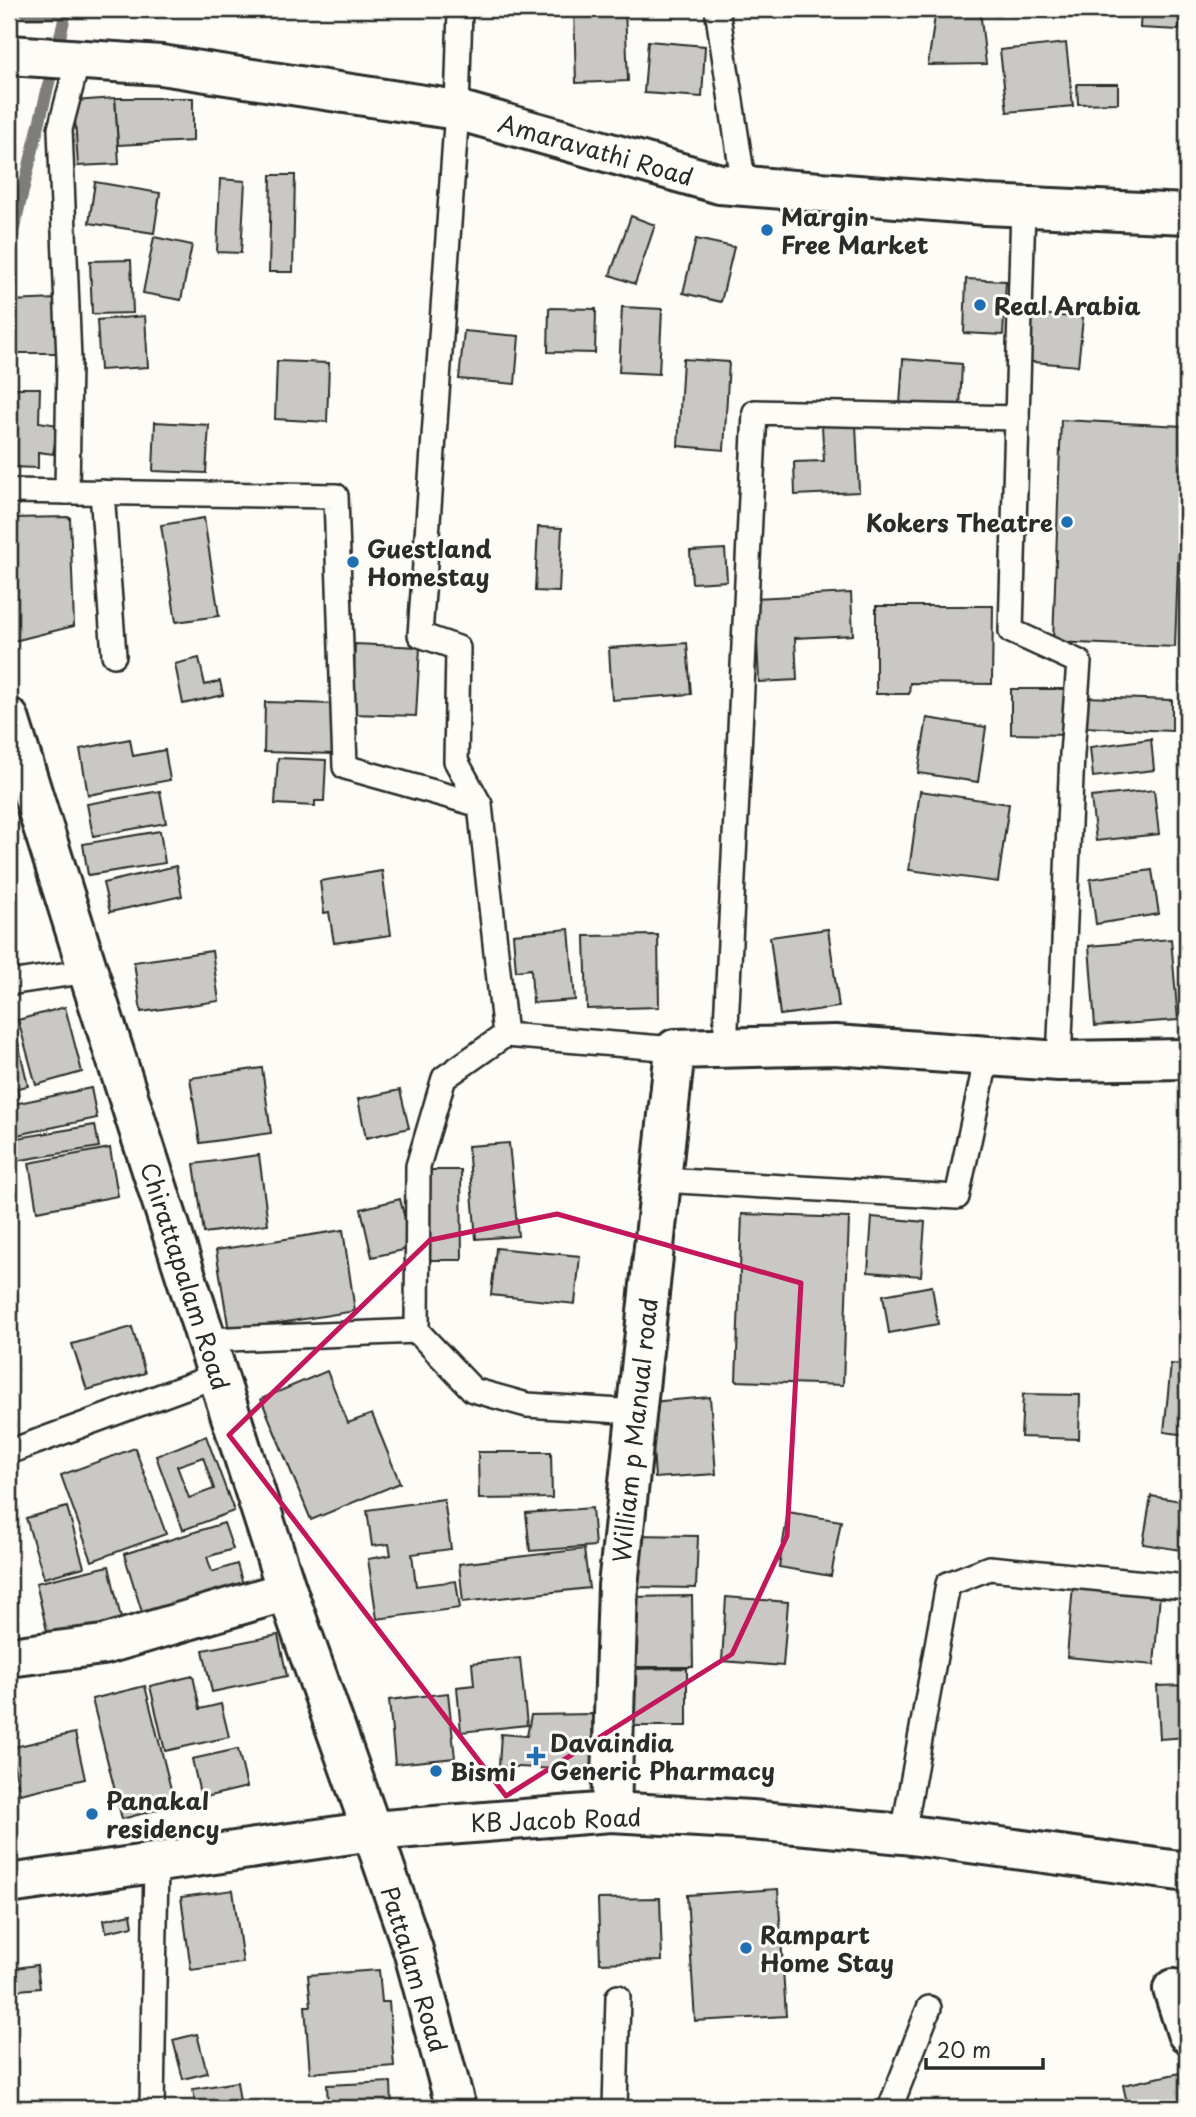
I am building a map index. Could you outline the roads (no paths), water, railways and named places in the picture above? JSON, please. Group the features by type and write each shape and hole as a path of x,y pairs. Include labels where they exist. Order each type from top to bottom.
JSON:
{"main road":[{"name":"Amaravathi Road","path":"48,58 161,65 457,110 720,184 1023,207 1187,214"},
{"name":"Chirattapalam Road","path":"9,718 287,1591 372,1831"},
{"path":"675,1049 835,1045 1059,1061 1187,1059"},
{"name":"William p Manual road","path":"611,1812 618,1586 675,1049"},
{"path":"9,1657 103,1645 287,1591"},
{"name":"KB Jacob Road","path":"9,1884 372,1831 611,1812 751,1820 903,1834 1187,1872"},
{"name":"Pattalam Road","path":"372,1831 413,1950 456,2108"},
{"path":"1173,1989 1187,2033"}],"lane":[{"path":"460,9 457,110 421,635 458,648 456,761 480,805 505,1035"},
{"path":"717,9 744,186"},
{"path":"48,58 60,129 69,360 67,492"},
{"path":"1023,207 1011,631 1079,662 1072,754 1059,1061"},
{"path":"724,1048 755,412 1017,418"},
{"path":"9,491 336,496 345,767 480,805"},
{"path":"102,492 114,655"},
{"path":"9,983 88,971"},
{"path":"636,1412 527,1405 472,1390 417,1331 418,1166 444,1078 505,1035 675,1049"},
{"path":"661,1180 957,1197 987,1056"},
{"path":"9,1452 212,1358 417,1331"},
{"path":"903,1834 948,1584 989,1568 1187,1587"},
{"path":"152,2108 156,1863"},
{"path":"615,2108 618,1997"},
{"path":"890,2108 929,2008"}],"waterway":[{"path":"9,249 66,12 26,13 26,9"}],"place":[{"name":"Margin Free Market","path":"767,230"},
{"name":"Real Arabia","path":"980,305"},
{"name":"Kokers Theatre","path":"1067,522"},
{"name":"Guestland Homestay","path":"353,562"},
{"name":"Davaindia Generic Pharmacy","path":"536,1756"},
{"name":"Bismi","path":"436,1771"},
{"name":"Panakal residency","path":"92,1814"},
{"name":"Rampart Home Stay","path":"746,1948"}]}
